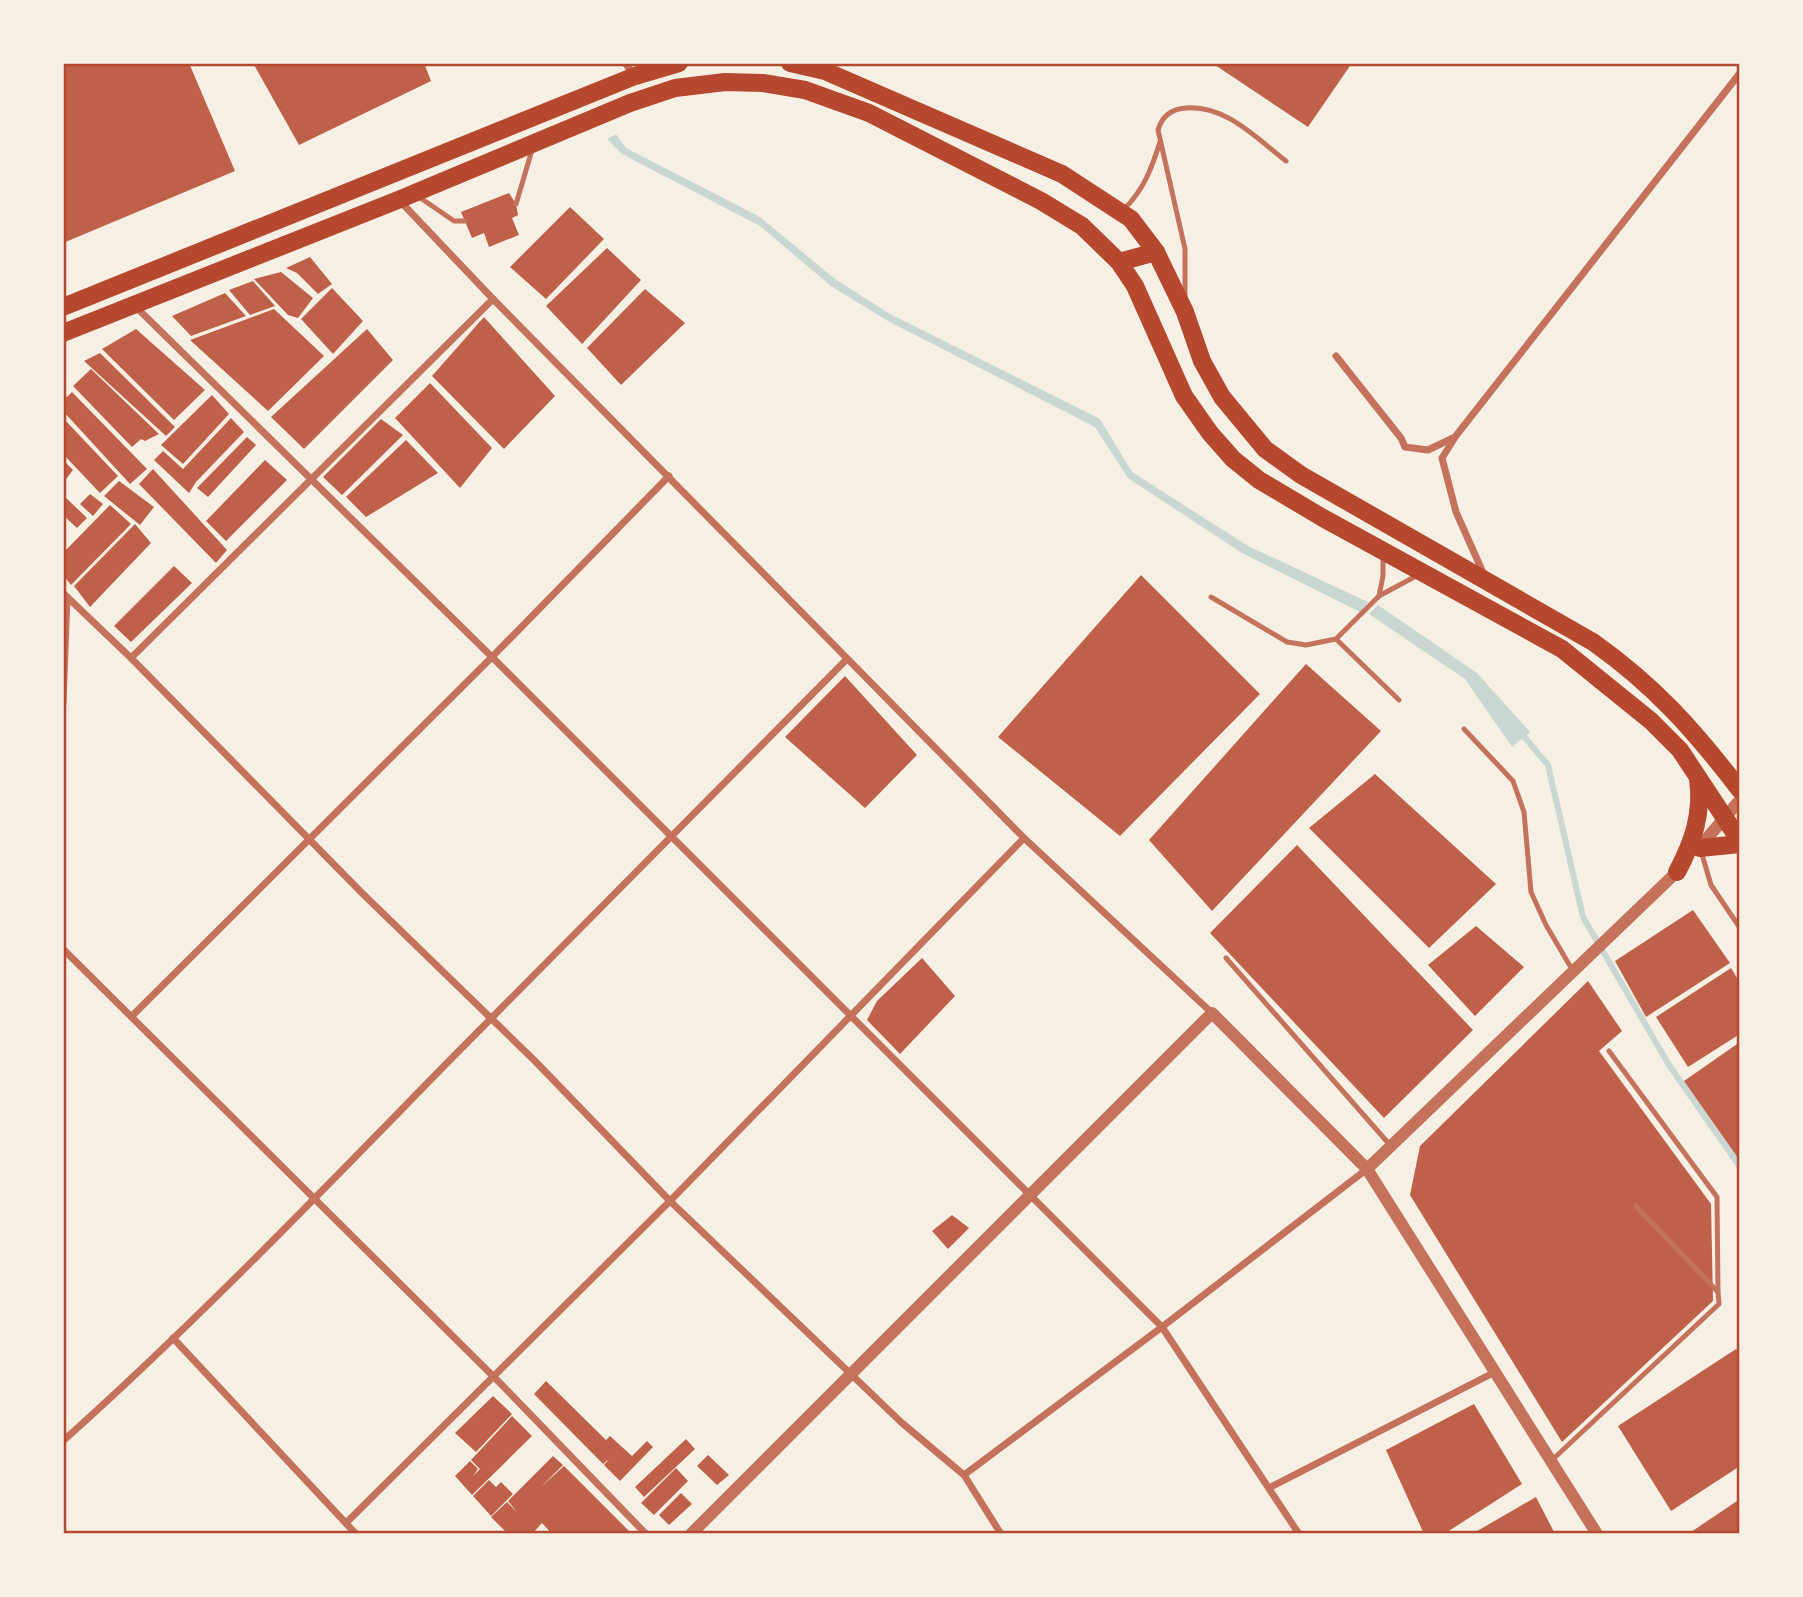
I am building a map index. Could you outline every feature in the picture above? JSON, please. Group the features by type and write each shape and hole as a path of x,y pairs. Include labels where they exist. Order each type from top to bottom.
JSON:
{"main road":[{"path":"63,307 630,69 679,63"},
{"path":"790,63 825,71 1062,174 1122,211 1156,252 1185,312 1202,361 1222,397 1265,449 1301,475 1576,630 1626,665 1699,737 1740,790"},
{"path":"63,333 630,103 675,88 725,82 763,83 805,90 869,113 1048,204 1082,226 1119,262 1135,286 1184,396 1210,433 1233,459 1259,480 1562,649 1651,721 1680,750 1740,843 1700,848"},
{"path":"1119,262 1156,252"},
{"path":"1677,872 1691,846 1699,814 1697,775"}],"street":[{"path":"1487,580 1456,512 1443,458 1455,437 1740,73"},
{"path":"406,196 493,299 847,659 1024,838 1212,1013 1367,1169 1597,1534"},
{"path":"131,658 493,299"},
{"path":"134,305 492,657 1162,1328 1299,1534"},
{"path":"1336,356 1401,438 1405,447 1428,450 1455,437"},
{"path":"132,1016 492,657 669,476"},
{"path":"65,595 131,658 362,893 492,1018 670,1201 902,1423 964,1475 1001,1534"},
{"path":"63,703 65,595"},
{"path":"63,1441 173,1338 314,1199 847,659"},
{"path":"964,1475 1162,1328 1367,1169 1677,872 1740,800"},
{"path":"346,1523 670,1201 1024,838"},
{"path":"63,949 493,1377 646,1534"},
{"path":"691,1534 1212,1013"},
{"path":"173,1338 356,1534"},
{"path":"1269,1488 1495,1372"}],"lane":[{"path":"1185,312 1185,249 1158,130 1165,116 1178,109 1202,107 1232,119 1286,161"},
{"path":"1122,211 1143,186 1152,169 1160,141"},
{"path":"516,204 534,144"},
{"path":"406,196 454,221 465,221"},
{"path":"1377,598 1383,576 1383,551"},
{"path":"1211,597 1287,642 1306,645 1336,639 1377,598 1423,572"},
{"path":"1336,639 1399,700"},
{"path":"1464,729 1513,781 1524,812 1531,892 1573,972"},
{"path":"1700,848 1711,885 1740,928"},
{"path":"1226,958 1392,1147"},
{"path":"1551,1461 1719,1304 1717,1197 1609,1051"},
{"path":"1636,1206 1718,1292"}],"shaded area":[{"path":"616,134 626,148 760,217 835,279 890,314 1100,419 1132,472 1248,546 1368,602 1360,612 1242,553 1128,478 1095,427 888,321 831,286 760,226 622,154 607,139"},
{"path":"1378,605 1477,673 1530,732 1512,747 1465,679 1369,614"}],"building":[{"path":"63,63 189,63 235,171 63,243"},
{"path":"253,63 424,63 431,81 299,145"},
{"path":"1212,63 1352,63 1308,127"},
{"path":"509,193 516,204 518,215 512,218 519,235 489,247 484,233 472,238 461,212"},
{"path":"570,207 604,239 546,299 510,267"},
{"path":"607,248 641,280 582,344 546,306"},
{"path":"310,257 332,284 318,294 297,273 286,268"},
{"path":"281,272 313,298 298,318 288,315 254,279"},
{"path":"253,281 275,306 250,315 229,290"},
{"path":"332,288 363,321 333,354 301,319"},
{"path":"645,289 685,323 621,385 587,348"},
{"path":"225,293 246,316 191,336 172,316"},
{"path":"274,309 324,356 268,411 190,340"},
{"path":"484,317 555,396 504,449 432,376"},
{"path":"136,329 205,390 174,420 102,349"},
{"path":"367,329 393,360 304,449 271,417"},
{"path":"100,353 175,427 166,436 84,361"},
{"path":"91,369 159,434 145,441 141,439 132,447 73,386"},
{"path":"430,383 492,448 460,488 395,418"},
{"path":"72,392 147,469 130,484 63,411 63,401"},
{"path":"212,395 229,414 183,464 161,445"},
{"path":"63,418 118,476 100,493 63,454"},
{"path":"231,418 244,432 196,482 189,493 154,460 163,451 183,469"},
{"path":"381,419 403,435 342,495 323,477"},
{"path":"247,437 256,445 208,497 197,488"},
{"path":"406,440 438,473 366,517 346,497"},
{"path":"63,460 73,470 63,483"},
{"path":"265,460 287,480 226,541 206,521"},
{"path":"153,469 227,550 216,563 139,484"},
{"path":"119,481 154,507 140,525 104,496"},
{"path":"90,494 103,504 93,516 80,504"},
{"path":"63,495 87,518 77,528 63,515"},
{"path":"110,505 131,524 71,585 63,575 63,553"},
{"path":"135,524 151,543 90,607 74,586"},
{"path":"174,566 192,583 131,642 114,626"},
{"path":"1141,575 1260,694 1120,836 998,737"},
{"path":"1306,664 1381,731 1212,911 1149,840"},
{"path":"845,676 917,755 865,808 785,737"},
{"path":"1375,774 1496,884 1429,948 1309,828"},
{"path":"1297,845 1473,1030 1384,1118 1210,933"},
{"path":"1693,910 1730,963 1646,1017 1615,961"},
{"path":"1476,926 1524,967 1475,1016 1428,965"},
{"path":"922,958 955,996 900,1054 867,1020 877,1001"},
{"path":"1731,968 1740,983 1740,1034 1688,1067 1656,1017"},
{"path":"1588,981 1622,1031 1599,1051 1711,1204 1713,1301 1562,1442 1410,1195 1420,1146"},
{"path":"1740,1042 1740,1161 1684,1081"},
{"path":"952,1215 969,1228 948,1249 932,1231"},
{"path":"1736,1349 1740,1355 1740,1466 1671,1511 1618,1426"},
{"path":"546,1381 606,1440 610,1436 632,1456 647,1441 653,1447 620,1481 604,1465 609,1459 603,1464 534,1394"},
{"path":"493,1396 512,1414 476,1452 455,1433"},
{"path":"1474,1404 1522,1484 1444,1534 1424,1534 1386,1450"},
{"path":"512,1416 532,1436 472,1495 455,1476 470,1461 478,1469 473,1476 480,1469 471,1460"},
{"path":"686,1439 695,1449 644,1497 635,1487"},
{"path":"708,1455 729,1475 717,1485 697,1466"},
{"path":"553,1456 563,1465 541,1487 564,1466 632,1534 552,1534 542,1523 532,1534 508,1534 491,1517 507,1502 517,1512 508,1501"},
{"path":"676,1468 688,1481 654,1515 641,1503"},
{"path":"489,1480 496,1487 501,1482 513,1494 491,1516 473,1496"},
{"path":"681,1493 692,1504 669,1525 659,1515"},
{"path":"1536,1497 1555,1534 1472,1534"},
{"path":"1740,1499 1740,1534 1688,1534"}],"waterway":[{"path":"1520,732 1548,765 1583,917 1669,1065 1740,1167"}]}
